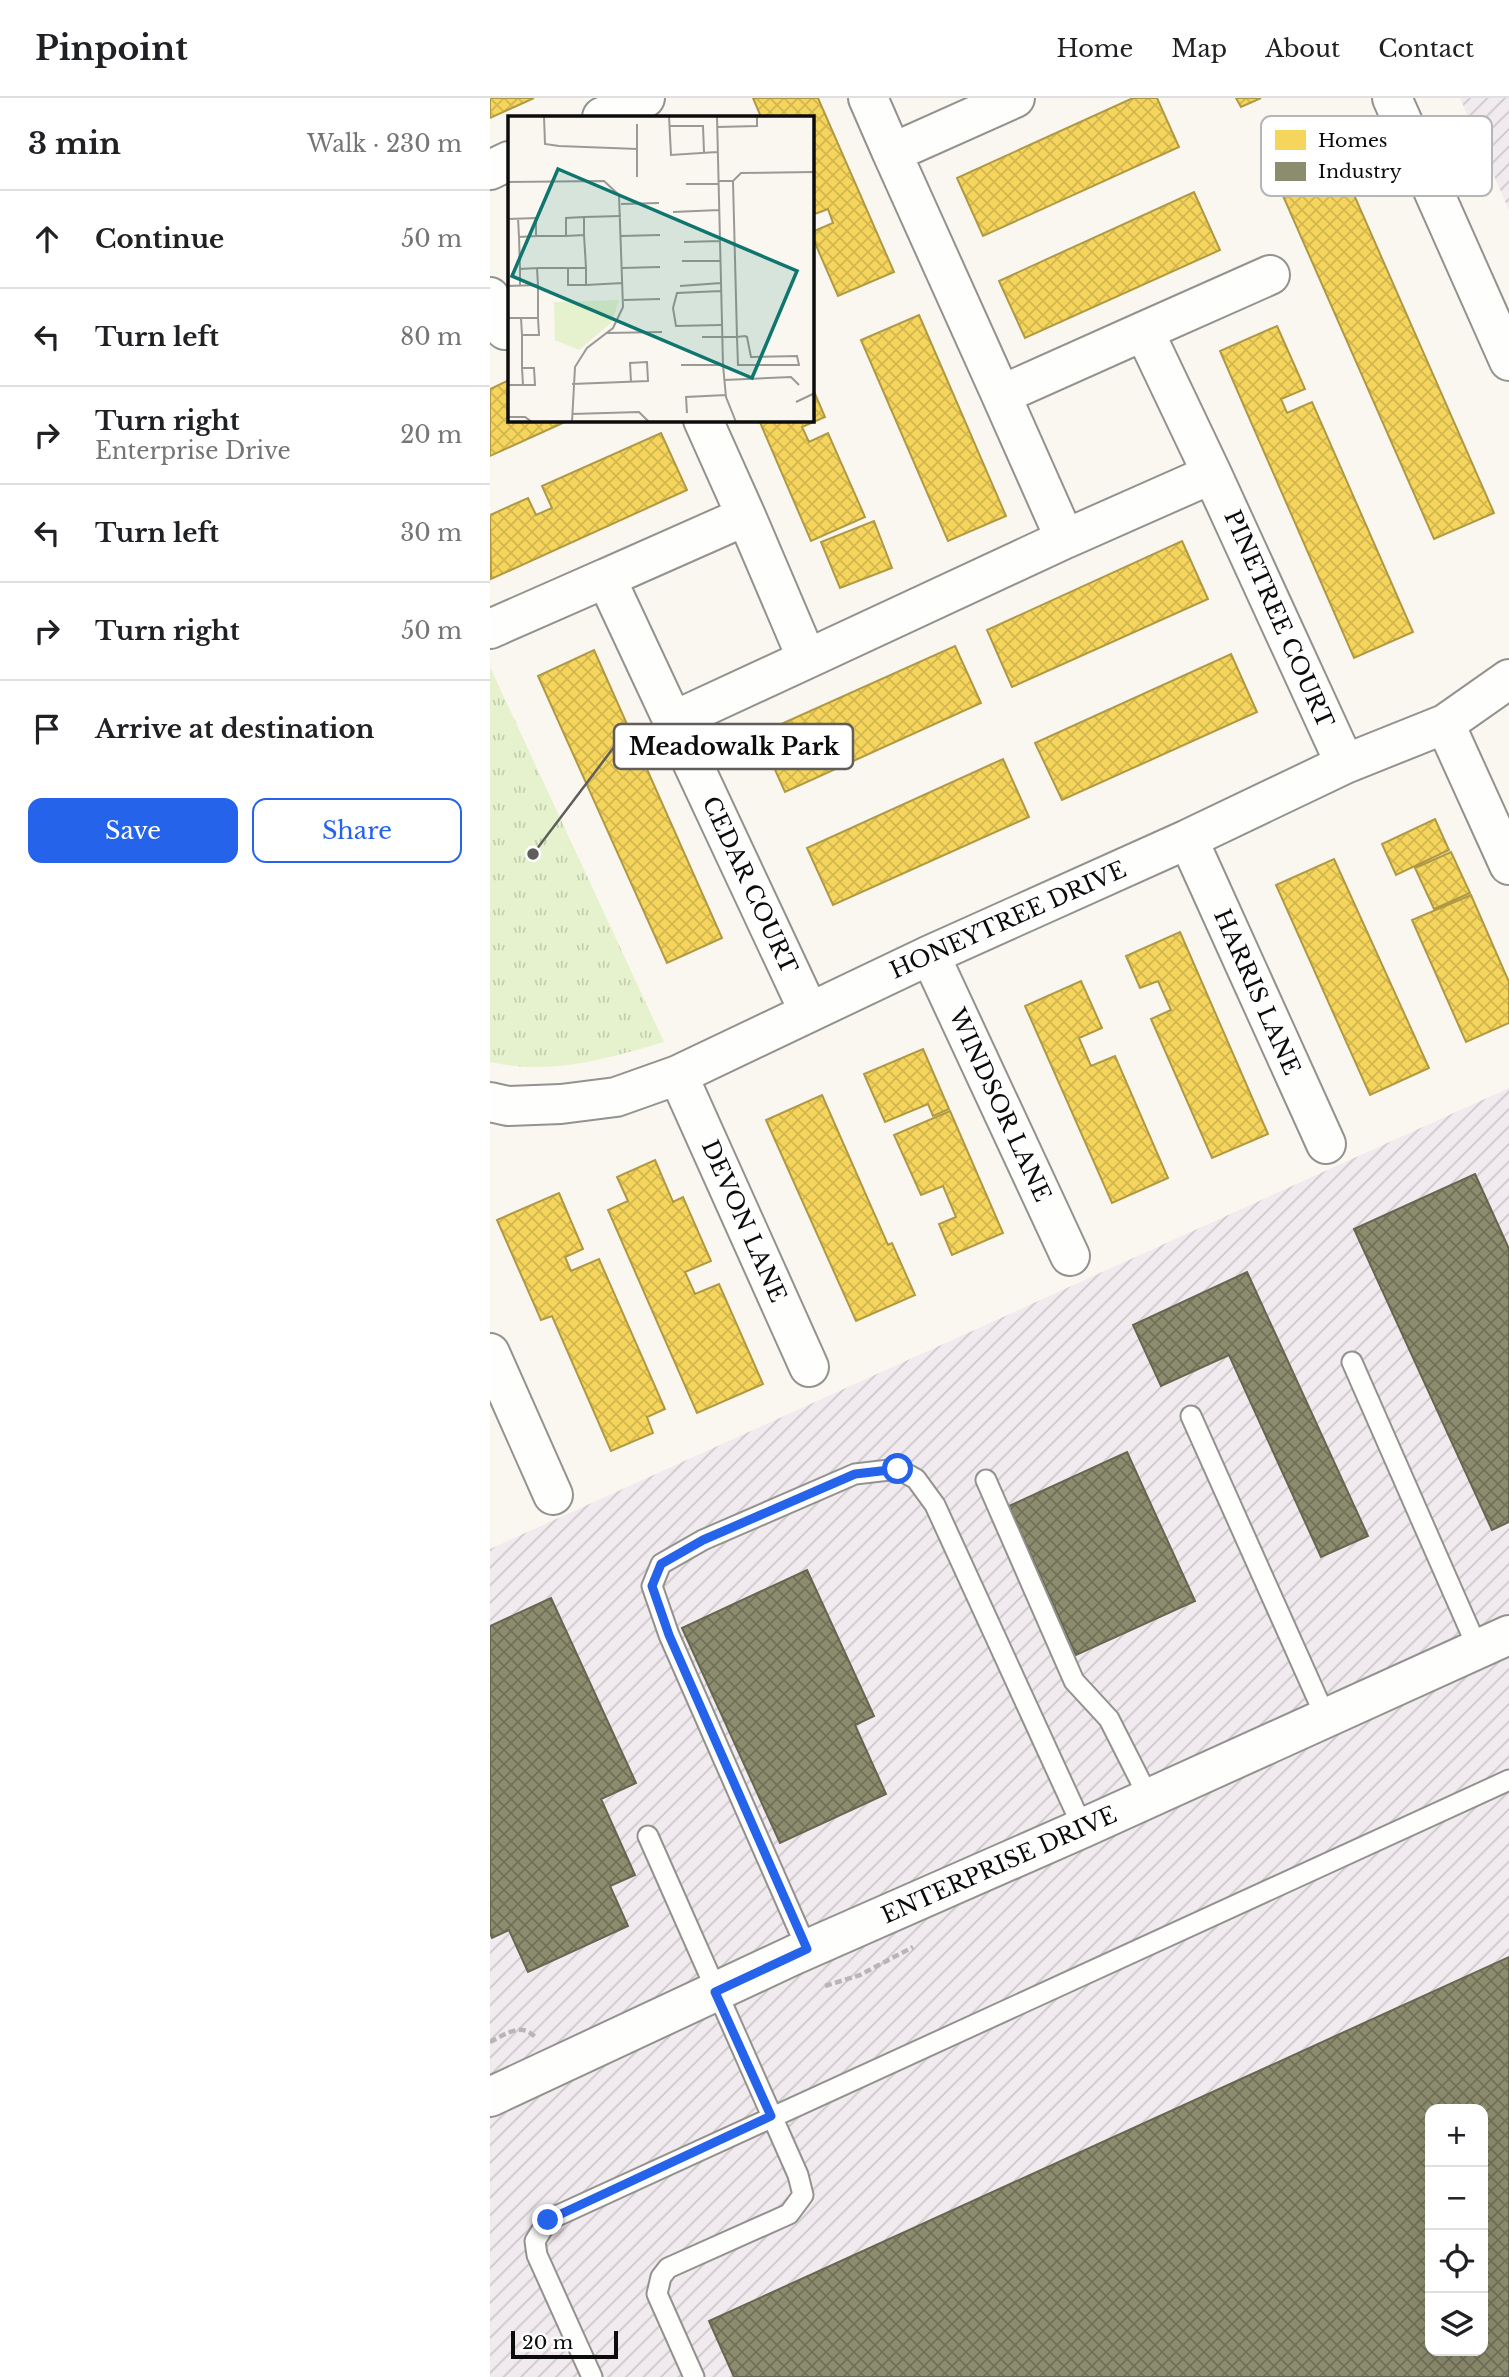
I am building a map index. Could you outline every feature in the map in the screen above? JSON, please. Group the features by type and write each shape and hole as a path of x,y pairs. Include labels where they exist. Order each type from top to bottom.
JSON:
{"street":[{"path":"604,116 645,98"},
{"path":"868,98 1065,539"},
{"path":"892,153 1015,98"},
{"path":"1392,98 1400,116"},
{"path":"490,170 508,161"},
{"path":"1436,196 1509,361"},
{"path":"1001,395 1270,275"},
{"name":"PINETREE COURT","path":"1144,331 1345,764"},
{"path":"704,422 807,659"},
{"path":"673,721 1065,539 1212,474"},
{"path":"490,629 746,516"},
{"name":"CEDAR COURT","path":"606,578 808,1012"},
{"name":"HONEYTREE DRIVE","path":"490,1102 508,1106 561,1104 616,1097 678,1075 930,955 1188,839 1345,764 1445,724 1509,679"},
{"path":"1445,724 1509,864"},
{"name":"HARRIS LANE","path":"1188,839 1325,1144"},
{"name":"WINDSOR LANE","path":"930,955 1070,1256"},
{"name":"DEVON LANE","path":"678,1075 809,1367"},
{"path":"490,1353 553,1495"},
{"name":"ENTERPRISE DRIVE","path":"491,2095 807,1949 1083,1828 1494,1642"}],"lane":[{"path":"1352,1362 1494,1642"},
{"path":"1191,1416 1326,1718"},
{"path":"807,1949 669,1635 652,1586 661,1564 703,1540 855,1474 898,1469 916,1479 935,1505 1083,1828"},
{"path":"986,1480 1074,1681 1110,1719 1149,1798"},
{"path":"592,2377 537,2255 535,2241 548,2220 1509,1780"},
{"path":"648,1836 798,2175 803,2195 789,2214 668,2268 661,2277 657,2294 694,2377"}],"shaded area":[{"path":"1460,98 1509,98 1509,210 1492,171 1492,116 1468,116"},
{"path":"1509,1088 1509,2377 490,2377 490,1549"}],"green space":[{"path":"490,667 664,1042 578,1064 534,1067 490,1062"}],"building: Homes":[{"path":"490,98 534,98 490,118"},
{"path":"753,98 818,98 894,272 838,296 814,241 814,231 833,223 828,209 814,214 814,116 761,116"},
{"path":"1133,98 1157,98 1179,147 983,236 957,178"},
{"path":"1236,98 1261,98 1241,107"},
{"path":"1194,192 1220,250 1025,338 999,281"},
{"path":"1283,196 1355,196 1494,513 1434,539"},
{"path":"919,315 1006,516 948,541 861,340"},
{"path":"1277,326 1305,389 1281,399 1287,413 1312,402 1413,632 1354,658 1220,351"},
{"path":"508,380 508,422 565,422 490,456 490,389"},
{"path":"814,392 825,417 814,422"},
{"path":"760,422 814,422 802,427 809,442 828,433 865,517 811,541"},
{"path":"661,433 687,490 491,579 490,515 528,498 536,515 552,508 542,486"},
{"path":"874,521 892,568 840,588 821,542"},
{"path":"1182,541 1208,599 1012,687 987,630"},
{"path":"955,646 981,703 785,792 759,734"},
{"path":"594,650 722,938 667,963 538,676"},
{"path":"1231,654 1257,712 1062,800 1035,743"},
{"path":"1003,759 1029,817 833,905 807,848"},
{"path":"1435,819 1449,850 1396,875 1382,844"},
{"path":"1451,852 1470,893 1434,909 1415,868"},
{"path":"1334,859 1429,1068 1370,1095 1276,885"},
{"path":"1471,895 1509,982 1509,1023 1466,1042 1412,920"},
{"path":"1180,932 1268,1134 1212,1158 1151,1019 1171,1010 1158,981 1140,988 1126,956"},
{"path":"1081,981 1102,1028 1079,1038 1091,1066 1115,1056 1168,1178 1112,1203 1025,1006"},
{"path":"923,1049 949,1109 933,1116 928,1104 885,1122 864,1074"},
{"path":"822,1095 888,1245 892,1243 915,1295 856,1321 766,1120"},
{"path":"950,1111 1003,1233 952,1255 939,1224 956,1217 943,1186 921,1195 894,1135"},
{"path":"655,1160 673,1202 683,1197 711,1261 685,1272 695,1294 719,1284 763,1384 697,1413 608,1210 628,1201 617,1177"},
{"path":"559,1193 583,1249 565,1257 571,1271 599,1259 665,1409 647,1417 653,1433 611,1451 552,1316 541,1320 497,1220"}],"building: Industry":[{"path":"1475,1174 1509,1249 1509,1522 1492,1530 1354,1229"},
{"path":"1247,1272 1368,1536 1321,1557 1229,1355 1161,1386 1133,1325"},
{"path":"1127,1452 1195,1601 1076,1655 1009,1506"},
{"path":"807,1570 874,1716 855,1725 886,1794 780,1843 682,1628"},
{"path":"551,1598 636,1783 601,1799 635,1875 610,1886 628,1926 528,1972 509,1930 492,1938 490,1933 490,1626"},
{"path":"1509,1957 1509,2377 734,2377 709,2321"}],"place":[{"name":"Meadowalk Park","path":"533,854"}],"route":[{"path":"548,2220 771,2116 715,1992 807,1949 669,1635 652,1586 661,1564 703,1540 855,1474 898,1469"}]}
